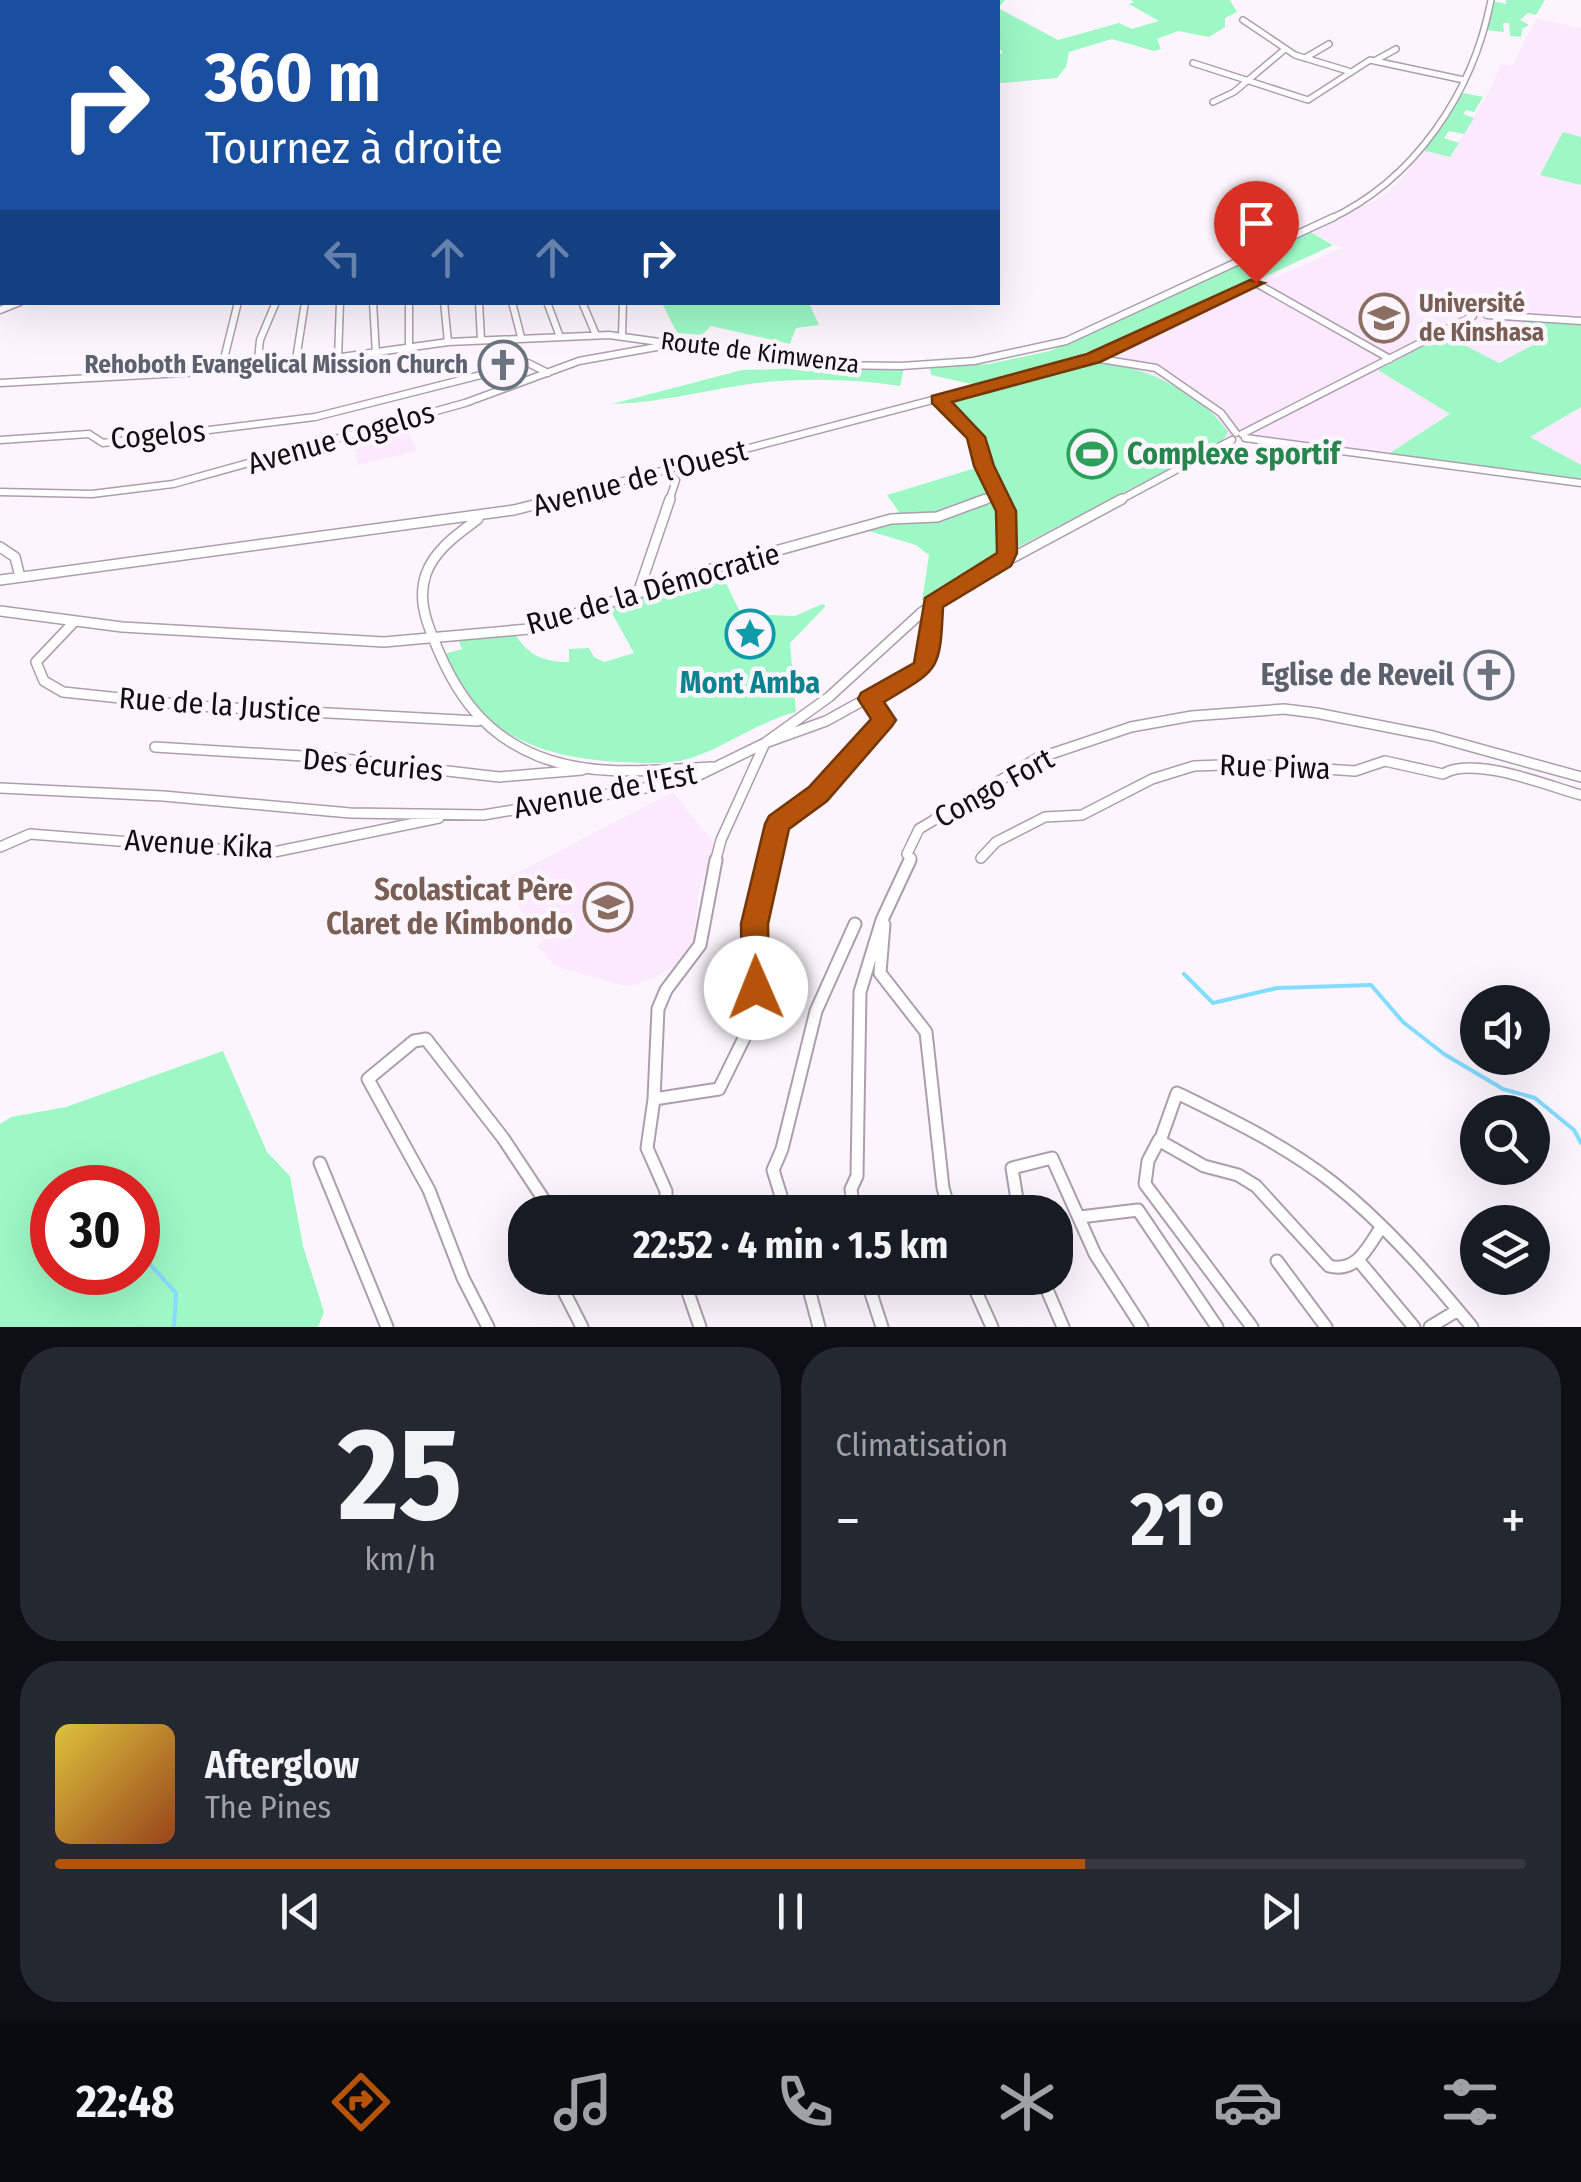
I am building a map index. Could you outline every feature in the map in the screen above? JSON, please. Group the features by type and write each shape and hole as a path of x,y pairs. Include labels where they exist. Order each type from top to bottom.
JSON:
{"street":[{"name":"Route de Kimwenza","path":"0,383 295,366 448,342 521,337 622,336 798,362 874,367 988,359 1066,341 1380,195 1406,168 1464,80 1480,49 1491,0"},
{"path":"1244,20 1284,49 1348,71"},
{"path":"1306,58 1330,44"},
{"path":"1213,102 1248,83 1284,49"},
{"path":"1193,63 1310,100 1348,71 1396,49"},
{"path":"1374,60 1464,80"},
{"name":"Avenue de l'Ouest","path":"0,580 481,518 1094,358 1256,283 1390,359"},
{"path":"221,371 237,305"},
{"path":"258,369 260,340 275,305"},
{"path":"295,366 305,305"},
{"path":"338,359 340,305"},
{"path":"373,305 376,354"},
{"path":"408,348 409,305"},
{"path":"444,305 448,342"},
{"path":"479,305 482,340"},
{"path":"513,305 521,337"},
{"path":"549,305 560,336"},
{"path":"583,305 596,336"},
{"path":"622,336 624,305"},
{"path":"1487,315 1581,321"},
{"path":"1239,436 1474,316"},
{"name":"Avenue Cogelos","path":"0,492 92,494 174,484 400,423 579,361 675,343"},
{"path":"1112,350 1118,360"},
{"path":"1094,358 1152,367 1172,377 1226,418 1239,436 1581,483"},
{"name":"Cogelos","path":"0,440 89,434 103,443 236,428 342,411 528,363 548,372"},
{"path":"939,400 975,435 984,466 1006,511 1008,547 1003,561"},
{"name":"Avenue de l'Est","path":"0,788 162,796 350,813 452,815 483,814 687,780 765,744 829,697 932,603 1239,436"},
{"path":"639,590 676,480 666,472"},
{"name":"Rue de la Démocratie","path":"0,610 74,622 384,642 536,628 639,590 891,519 937,516 968,503 1000,496"},
{"path":"481,518 447,543 428,571 422,601 448,680 478,721 536,756 590,768 718,767"},
{"path":"0,547 16,557 20,577"},
{"path":"666,1195 647,1148 654,1099 658,1009 666,990 700,944 704,908 721,840 765,744 794,736 870,699 924,666 930,653 932,603"},
{"name":"Rue de la Justice","path":"74,622 36,662 44,681 62,692 197,706 478,721"},
{"path":"654,1099 719,1089 754,1018 754,924 778,824 818,794 884,720 870,699"},
{"name":"Congo Fort","path":"852,1195 857,1176 860,992 882,920 908,870 911,858 906,854 919,830 1036,759 1131,727 1192,716 1301,711 1406,730 1581,777"},
{"name":"Des écuries","path":"155,747 245,756 360,760 526,780 590,768"},
{"name":"Rue Piwa","path":"981,858 989,847 1045,817 1082,816 1152,779 1205,764 1355,772 1380,762 1394,762 1448,775 1451,769 1492,770 1581,795"},
{"name":"Avenue Kika","path":"3,846 30,834 269,852 452,815"},
{"path":"882,920 880,974 926,1032 945,1195"},
{"path":"781,1195 773,1170 782,1149 816,1012 854,924"},
{"path":"488,1327 462,1278 430,1190 368,1079 414,1040 426,1039 503,1138 541,1195"},
{"path":"1252,1327 1145,1184 1148,1161 1174,1113 1178,1093 1331,1181 1472,1327"},
{"path":"1159,1140 1204,1166 1238,1175 1256,1186 1334,1269 1359,1261 1380,1229"},
{"path":"1017,1195 1012,1168 1052,1158 1070,1195"},
{"path":"320,1163 337,1195 370,1292 387,1327"},
{"path":"1073,1202 1095,1254 1142,1327"},
{"path":"1080,1217 1138,1210 1216,1327"},
{"path":"1277,1260 1326,1327"},
{"path":"1359,1261 1414,1327"},
{"path":"566,1295 582,1327"},
{"path":"689,1295 700,1327"},
{"path":"811,1295 819,1327"},
{"path":"872,1295 882,1327"},
{"path":"978,1295 992,1327"},
{"path":"1049,1295 1063,1327"},
{"path":"1430,1327 1458,1310"}],"shaded area":[{"name":"Université de Kinshasa","path":"1536,19 1581,28 1581,480 1256,439 1235,432 1012,550 1005,498 979,438 943,400 1092,360 1341,248 1312,232 1383,196 1401,180 1422,150 1450,157 1493,84 1500,64 1512,66"},
{"path":"405,422 417,451 358,465 352,437"},
{"name":"Scolasticat Père Claret de Kimbondo","path":"673,792 715,844 699,889 693,944 680,962 629,987 555,966 537,946 544,941 500,882"}],"green space":[{"path":"1131,0 1230,0 1237,12 1225,18 1225,27 1209,37 1178,31 1157,39 1161,49 1154,51 1112,39 1069,52 1066,67 1057,78 1000,82 1000,9 1058,40 1119,23 1132,29 1159,21 1129,4 1134,2"},
{"path":"1506,0 1545,0 1536,15 1528,13 1520,20 1529,25 1522,29 1521,37 1510,36 1509,23 1503,23 1504,32 1485,30 1492,1 1506,4"},
{"path":"1459,92 1483,97 1474,112 1466,110 1463,114 1474,118 1464,134 1449,131 1444,138 1459,143 1450,157 1422,150"},
{"path":"1563,132 1581,137 1581,185 1540,175"},
{"path":"1309,231 1333,245 1215,300 1091,351 976,385 931,375 930,368 988,364 1050,351"},
{"path":"663,305 810,305 819,325 796,328 790,344 711,326 702,335 677,333"},
{"path":"1522,321 1581,323 1581,407 1530,437 1581,465 1581,480 1387,455 1450,414 1378,370 1445,335 1499,363 1533,345 1517,329 1524,326"},
{"name":"Complexe sportif","path":"1096,362 1132,368 1170,383 1203,405 1228,432 1222,442 1012,550 1005,507 977,439 947,403"},
{"path":"787,363 842,370 904,368 900,386 784,381 612,404 742,370 782,369"},
{"path":"979,467 999,508 1001,554 922,601 929,555 916,545 852,526 899,512 887,495"},
{"path":"720,571 741,614 795,616 822,604 826,606 790,643 796,712 691,758 665,763 622,762 564,755 538,747 493,722 474,704 444,654 462,649 456,635 513,630 530,651 551,661 569,662 569,649 589,648 594,657 604,662 634,653 608,606"},
{"path":"223,1051 267,1152 290,1176 303,1246 324,1312 318,1327 0,1327 0,1124 11,1117 66,1107"}],"waterway":[{"path":"1184,974 1213,1003 1277,988 1371,985 1403,1022 1444,1054 1503,1089 1535,1098 1574,1130 1581,1143"},
{"path":"160,1275 176,1293 174,1327"}],"place":[{"name":"Université de Kinshasa","path":"1384,318"},
{"name":"Rehoboth Evangelical Mission Church","path":"503,365"},
{"name":"Complexe sportif","path":"1092,454"},
{"name":"Mont Amba","path":"750,634"},
{"name":"Eglise de Reveil","path":"1489,675"},
{"name":"Scolasticat Père Claret de Kimbondo","path":"608,907"}],"route":[{"path":"756,988 754,924 758,896 781,818 818,794 855,748 884,720 870,699 922,668 930,653 932,603 1003,561 1007,553 1006,511 984,466 976,437 939,400 1094,358 1256,283"}]}
